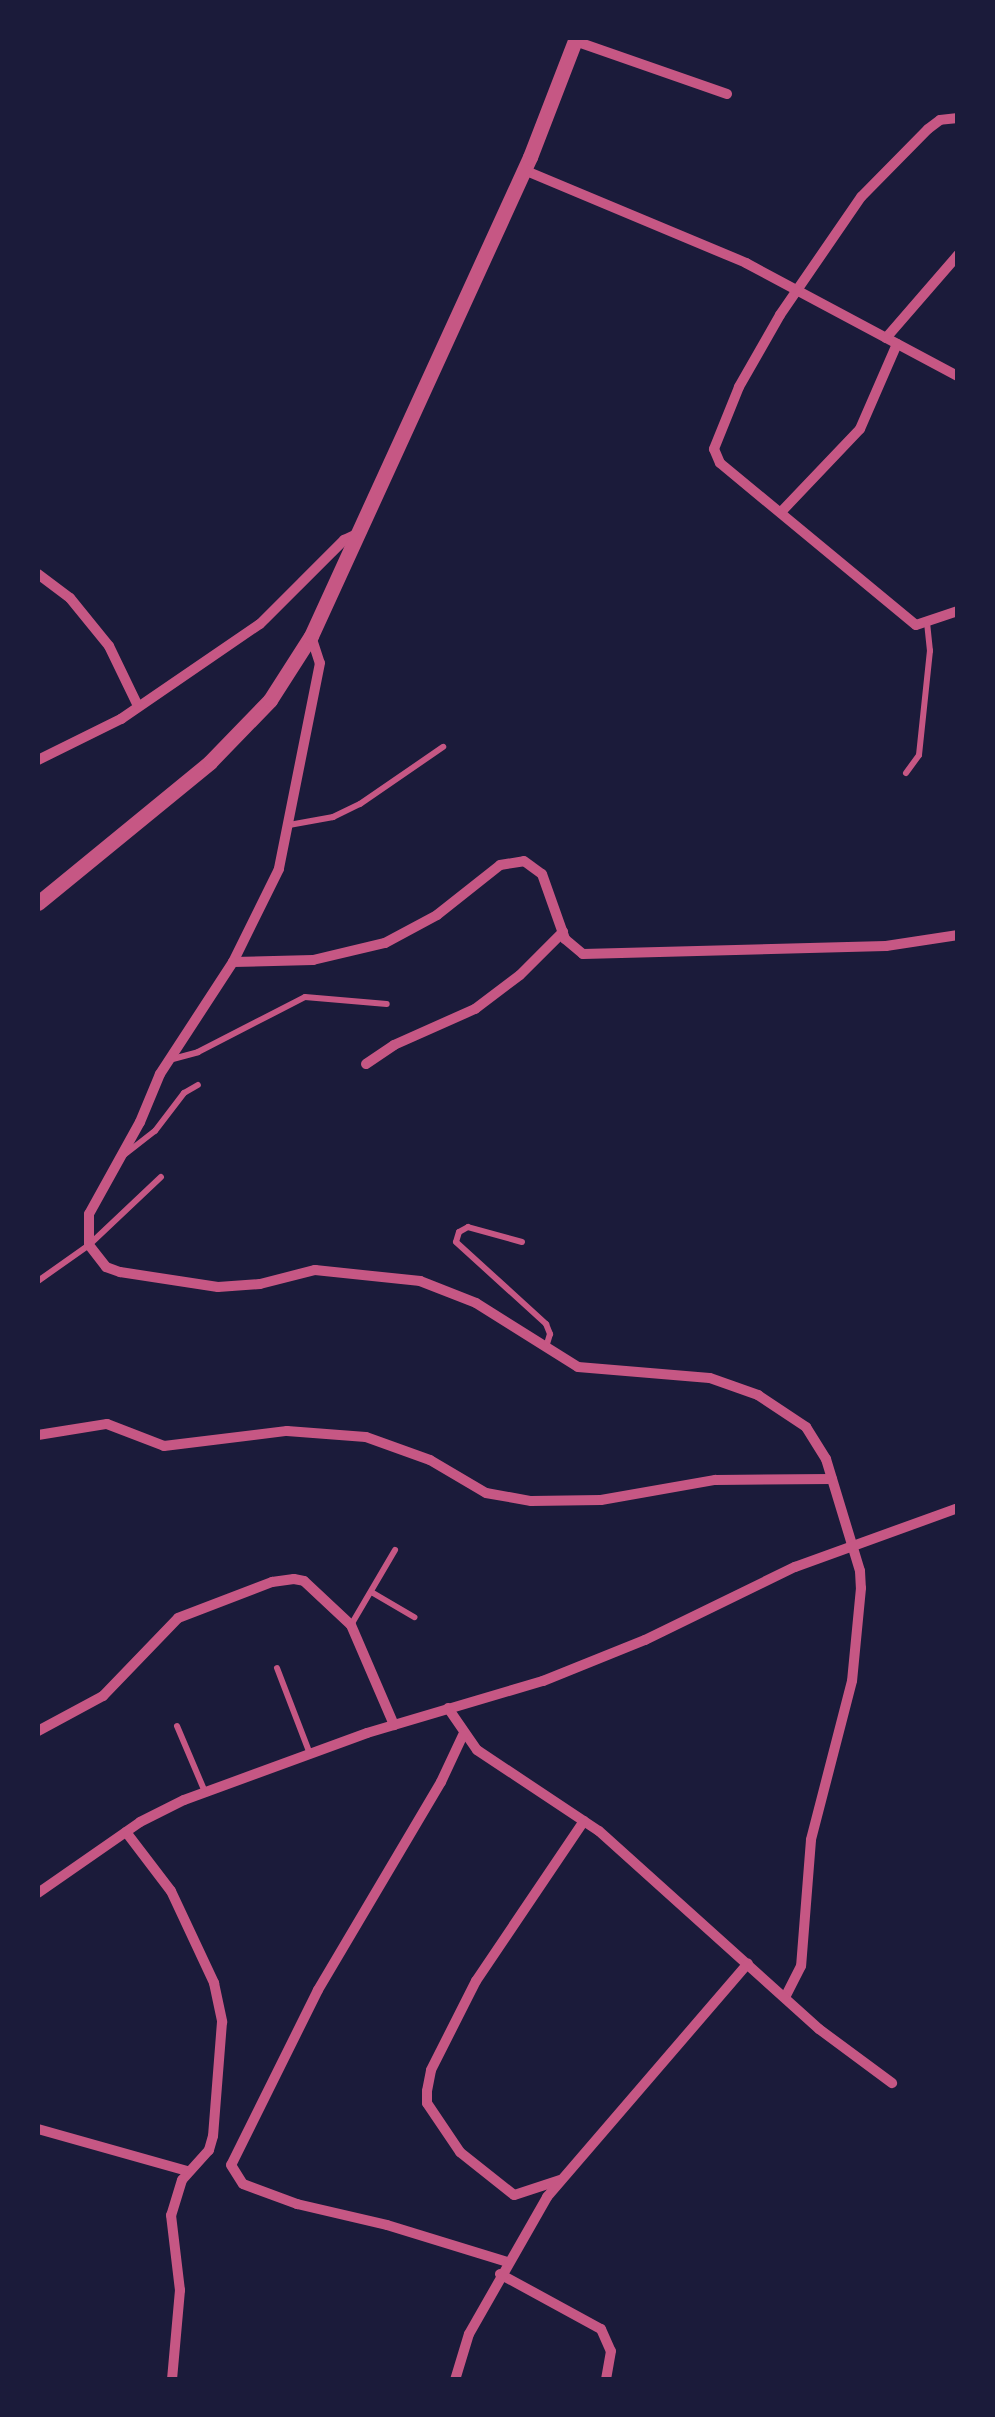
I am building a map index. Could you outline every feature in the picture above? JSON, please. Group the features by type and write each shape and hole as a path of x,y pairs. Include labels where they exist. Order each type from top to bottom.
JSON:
{"street":[{"path":"38,903 210,762 270,700 312,636 524,170 576,39 727,94"},
{"path":"958,118 940,120 881,173 797,292 739,388 714,448 720,463 916,625 958,611"},
{"path":"524,170 746,264 958,376"},
{"path":"782,511 860,429 892,341 958,256"},
{"path":"38,760 138,706 260,624 344,540 360,532"},
{"path":"38,574 70,598 109,646 138,706"},
{"path":"312,636 320,663 279,869 233,962 167,1060 122,1156 89,1214 89,1245 106,1267 120,1272 218,1288 260,1284 314,1270 420,1281 476,1303 578,1367 684,1373 758,1395 806,1427 826,1459 860,1571 856,1653 818,1804 801,1966 785,1998"},
{"path":"233,962 314,960 385,943 416,929 500,865 512,861 524,861 542,874 563,932 572,948 583,954 886,946 958,935"},
{"path":"366,1064 394,1045 475,1009 520,975 563,932"},
{"path":"38,1435 107,1424 164,1446 287,1431 366,1437 430,1460 486,1493 531,1500 601,1500 715,1480 832,1480"},
{"path":"38,1893 126,1832 205,1792 394,1725 596,1661 795,1566 958,1508"},
{"path":"38,1731 102,1696 148,1644 178,1618 272,1582 304,1581 352,1626 394,1725"},
{"path":"448,1708 477,1750 584,1822 785,1998 892,2084"},
{"path":"464,1734 452,1763 318,1990 231,2166 243,2184 297,2204 387,2224 506,2262"},
{"path":"561,2180 514,2195 474,2168 460,2152 427,2103 427,2090 431,2070 476,1981 584,1822"},
{"path":"126,1832 171,1891 220,2007 214,2136 209,2150 187,2171 171,2214 180,2290 172,2380"},
{"path":"455,2380 462,2349 506,2262 561,2180 748,1964"},
{"path":"38,2129 187,2171"},
{"path":"500,2274 601,2329 611,2351 607,2376 595,2380"}],"lane":[{"path":"906,773 919,755 930,651 927,624"},
{"path":"289,825 333,817 360,804 444,746"},
{"path":"167,1060 198,1052 304,997 387,1004"},
{"path":"122,1156 155,1131 184,1093 198,1085"},
{"path":"38,1281 89,1245 161,1177"},
{"path":"522,1242 468,1227 459,1232 456,1242 546,1324 550,1334 545,1348"},
{"path":"352,1626 395,1550"},
{"path":"372,1593 414,1617"},
{"path":"277,1668 310,1754"},
{"path":"177,1726 205,1792"}]}
